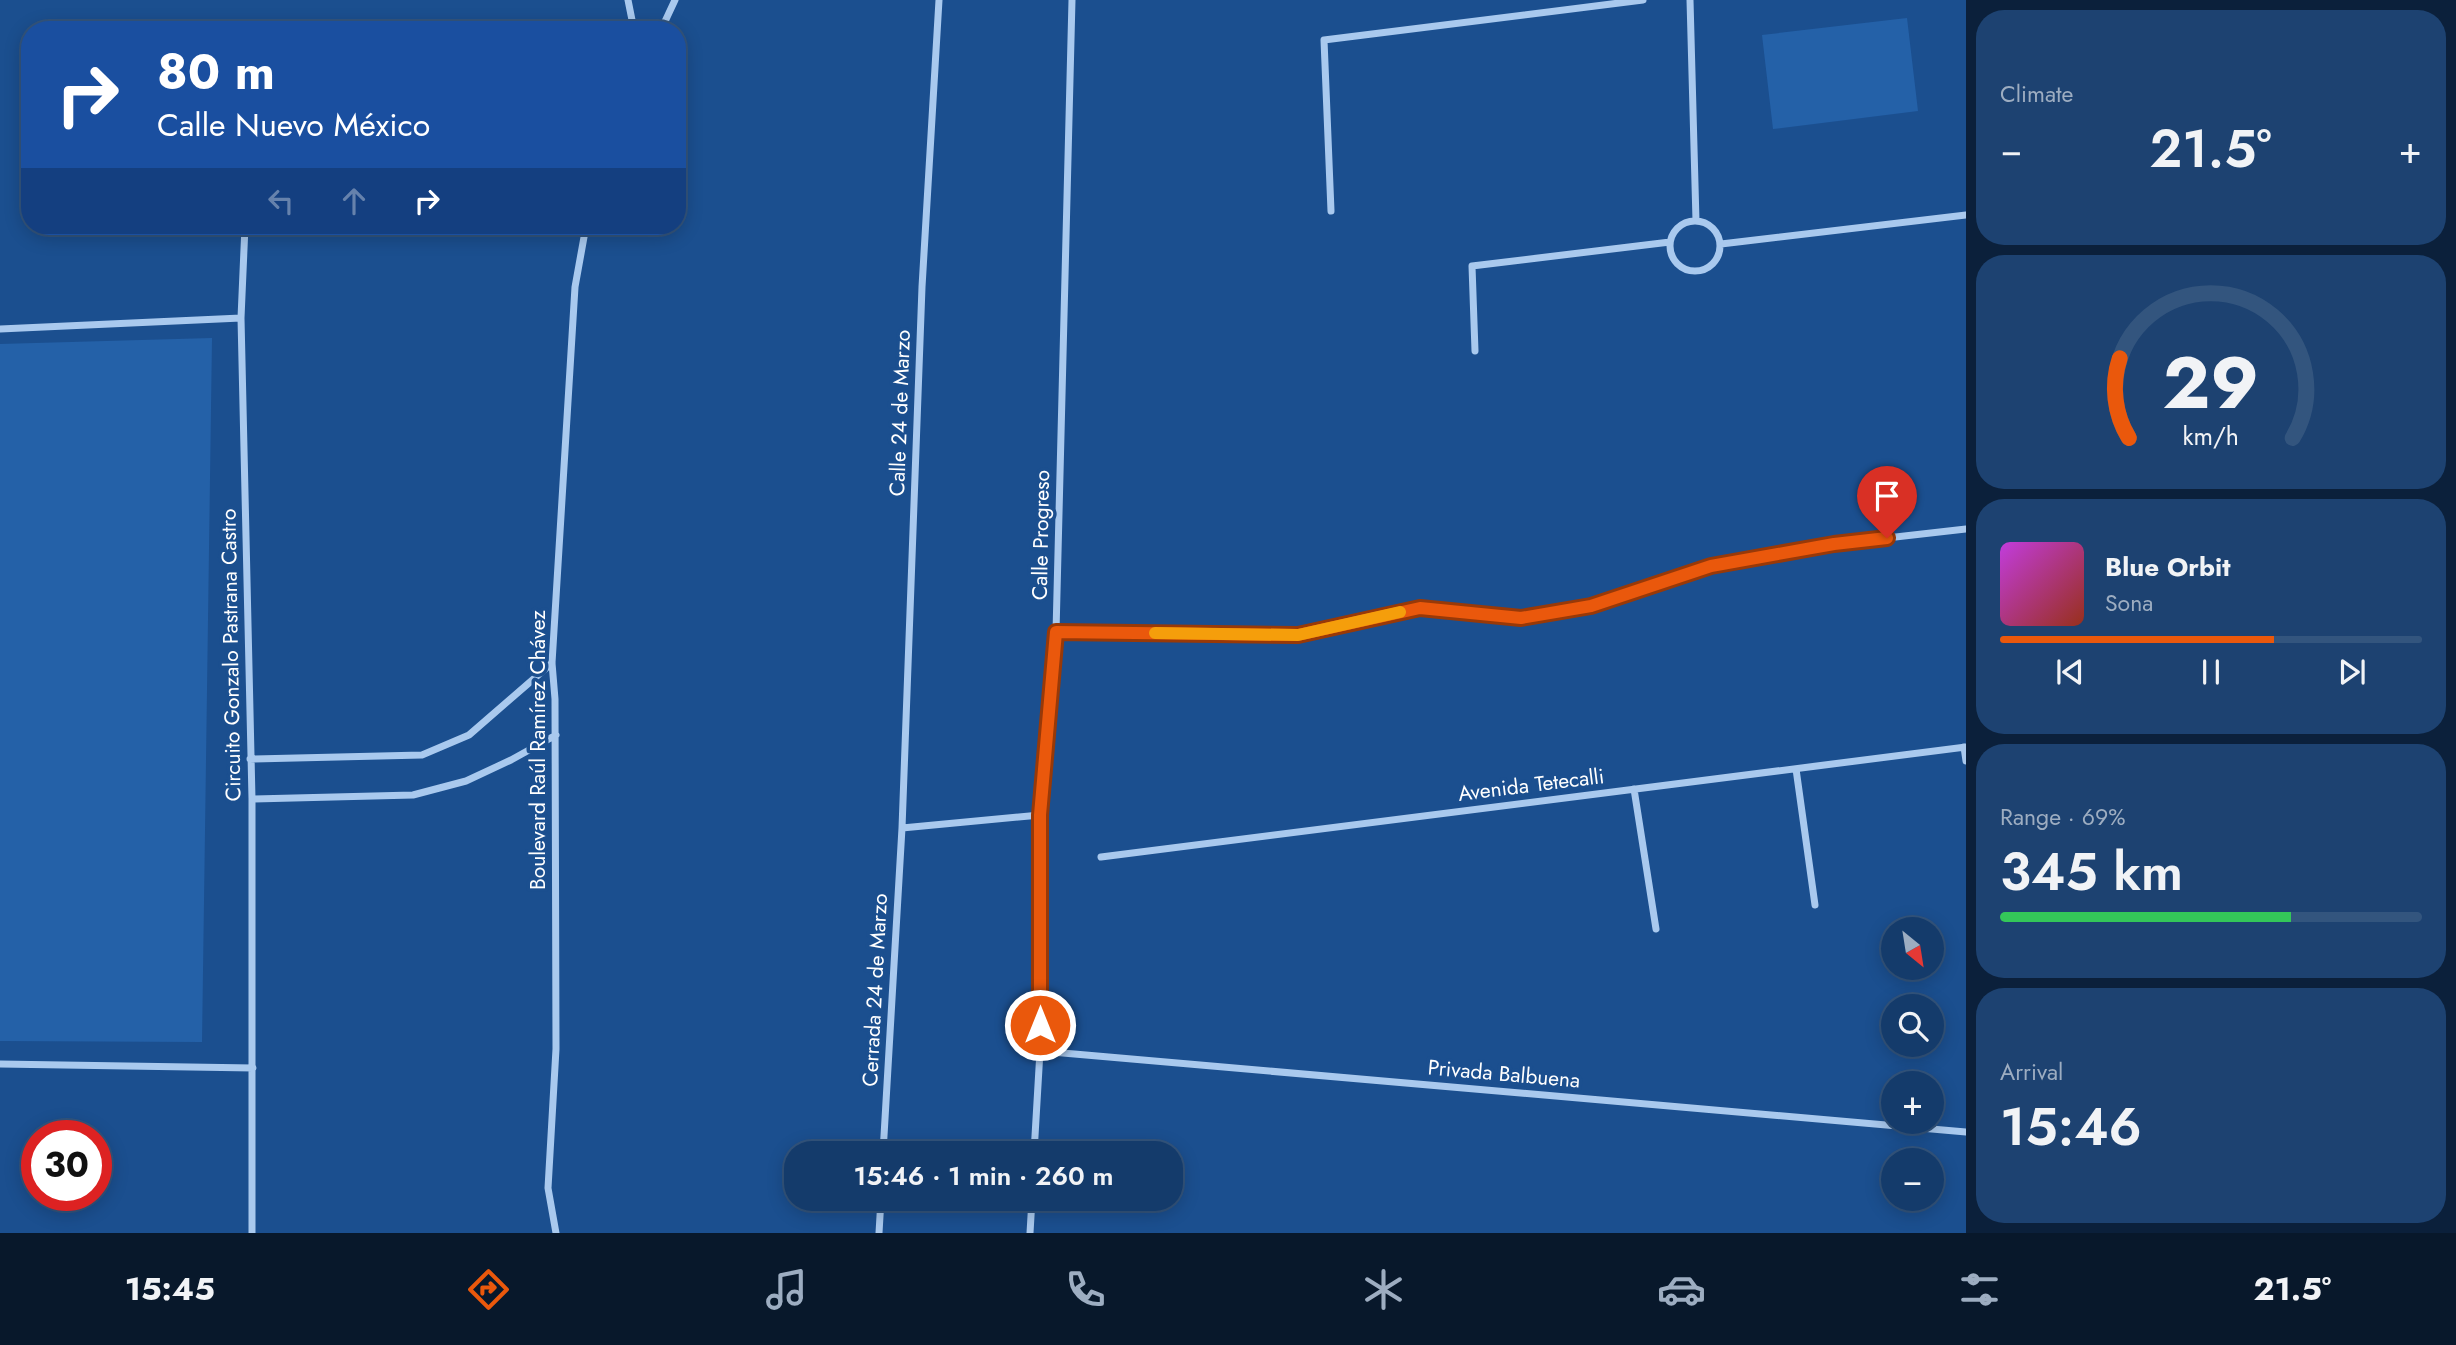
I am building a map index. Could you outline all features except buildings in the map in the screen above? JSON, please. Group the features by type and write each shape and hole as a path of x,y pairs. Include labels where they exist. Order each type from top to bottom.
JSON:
{"street":[{"path":"628,0 632,21"},
{"path":"666,21 676,0"},
{"name":"Calle 24 de Marzo","path":"902,828 922,287 939,0"},
{"name":"Calle Progreso","path":"1035,1141 1040,1051 1040,815 1056,632 1072,0"},
{"path":"1331,211 1324,40 1643,0"},
{"path":"1690,0 1696,221"},
{"path":"1721,244 1966,215"},
{"path":"1696,221 1708,223 1717,232 1721,244 1718,257 1709,268 1694,272 1681,268 1672,257 1670,242 1674,231 1684,223 1696,221"},
{"name":"Circuito Gonzalo Pastrana Castro","path":"245,235 242,318 252,799 252,1233"},
{"name":"Boulevard Raúl Ramírez Chávez","path":"556,1233 548,1188 556,1049 556,735 552,663 575,287 584,235"},
{"path":"1475,351 1472,266 1670,242"},
{"path":"0,329 242,318"},
{"path":"1056,632 1298,635 1420,608 1521,618 1591,606 1711,566 1834,544 1966,529"},
{"path":"250,759 422,755 469,735 552,663"},
{"path":"252,799 413,795 466,781 512,760 556,735"},
{"path":"1965,747 1966,761"},
{"name":"Avenida Tetecalli","path":"1101,857 1965,747"},
{"path":"1796,769 1815,905"},
{"path":"1634,789 1656,929"},
{"path":"902,828 1040,815"},
{"name":"Cerrada 24 de Marzo","path":"884,1141 902,828"},
{"name":"Privada Balbuena","path":"1040,1051 1966,1132"},
{"path":"0,1064 253,1068"},
{"path":"878,1233 880,1211"},
{"path":"1030,1233 1031,1211"}],"shaded area":[{"path":"1907,18 1918,111 1773,129 1762,35"},
{"path":"212,338 202,1042 0,1041 0,344"}],"slow traffic":[{"path":"1155,633 1298,635 1400,612"}],"route":[{"path":"1040,1025 1040,815 1056,632 1298,635 1420,608 1521,618 1591,606 1711,566 1834,544 1887,538"}]}
